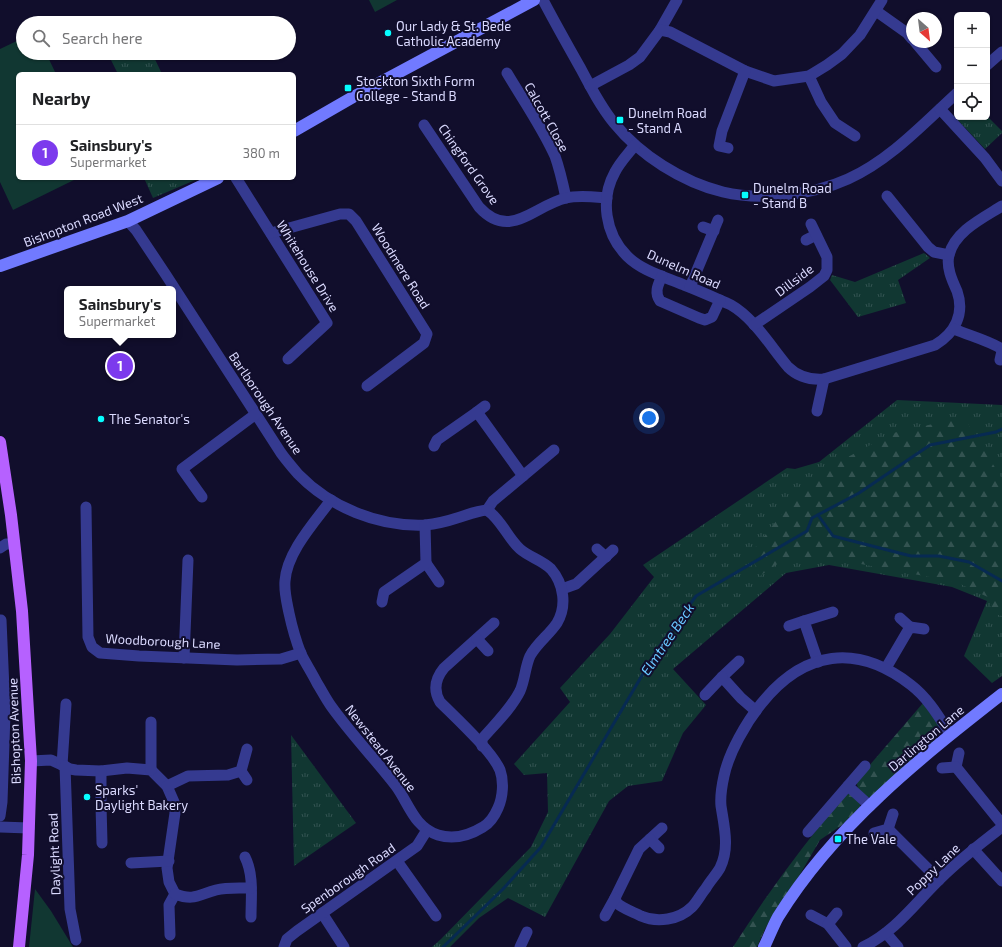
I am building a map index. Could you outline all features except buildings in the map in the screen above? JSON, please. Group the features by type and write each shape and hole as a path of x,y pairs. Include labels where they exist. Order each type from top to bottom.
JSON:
{"main road":[{"name":"Bishopton Avenue","path":"0,442 9,500 22,611 31,761 30,828 19,947"}],"street":[{"path":"296,130 353,97 534,0"},
{"path":"543,0 601,105 615,124 635,145 653,160 676,174 722,192 745,195 798,193 820,189 847,179 867,168 903,143 954,96"},
{"path":"590,86 629,65 640,57 660,30 677,0"},
{"path":"660,30 670,32 745,71 774,80 808,76 842,54 860,35 882,0"},
{"path":"876,11 906,32"},
{"path":"920,48 936,67"},
{"path":"990,62 1002,52"},
{"path":"728,148 718,146 722,130 745,71"},
{"name":"Calcott Close","path":"507,73 555,157 562,177 566,198"},
{"path":"808,76 821,102 835,123 855,136"},
{"path":"940,109 985,158 1002,181"},
{"name":"Chingford Grove","path":"424,125 479,207 494,220 502,222 519,220 532,212 566,198 606,198"},
{"name":"Dunelm Road","path":"635,145 615,171 606,198 606,212 610,228 617,243 627,256 638,265 740,310 793,372 808,379 824,379 935,345 943,341 954,329 960,314 958,293 950,274 948,264 949,255"},
{"name":"Bishopton Road West","path":"0,266 128,221 214,180"},
{"name":"Whitehouse Drive","path":"237,180 327,323 288,360"},
{"path":"887,196 928,247 934,252 949,255 961,235 1002,206"},
{"name":"Woodmere Road","path":"271,233 340,214 349,214 356,221 427,334 424,343 367,386"},
{"path":"690,288 718,220"},
{"name":"Barlborough Avenue","path":"128,221 136,230 173,286"},
{"name":"Dillside","path":"754,325 824,276 827,270 827,257 811,224"},
{"path":"703,227 714,231"},
{"path":"806,240 816,235"},
{"path":"662,276 656,290 660,301 699,318 705,320 712,317 720,300"},
{"name":"Barlborough Avenue","path":"176,290 280,453 299,474 331,500 351,511 375,520 401,524 425,525 456,518 478,510 487,510"},
{"path":"954,329 990,342 1001,353"},
{"path":"817,411 824,379"},
{"path":"434,446 437,440 481,409 523,476"},
{"path":"202,497 178,471 256,414"},
{"path":"482,746 482,739 513,703 520,691 529,658 536,646 557,623 564,603 562,589 551,569 521,549 506,532 494,514 487,510 493,501 554,450"},
{"name":"Newstead Avenue","path":"331,500 307,532 294,552 288,566 285,580 285,595 292,625 301,653 330,705 396,787 419,824 438,835 452,838 463,836 486,826 495,815 501,802 502,779 500,770 482,746 440,702 435,689 439,674 494,623"},
{"name":"Woodborough Lane","path":"86,507 88,637 92,647 100,653 237,660 281,659 301,653"},
{"path":"425,525 426,563 439,582"},
{"path":"0,548 6,544 14,544"},
{"path":"562,589 576,584 609,553 597,549"},
{"path":"184,658 188,560"},
{"path":"382,602 384,592 426,563"},
{"path":"789,626 833,612"},
{"path":"900,618 910,626 924,629"},
{"name":"Bishopton Avenue","path":"0,816 2,713 1,620"},
{"path":"804,621 818,662"},
{"path":"886,668 910,626"},
{"path":"477,639 488,651"},
{"path":"615,898 617,903 629,910 644,917 658,920 675,918 691,908 720,868 726,841 721,804 724,775 737,744 756,711 767,697 780,684 791,676 818,662 844,657 873,662 886,668 912,686 923,697 936,712 950,734"},
{"path":"706,695 739,661"},
{"path":"722,677 741,698 756,711"},
{"name":"Darlington Lane","path":"764,947 778,918 807,875 870,806 950,734 1002,694"},
{"path":"64,765 66,704"},
{"path":"150,770 151,722"},
{"path":"241,771 246,749"},
{"path":"956,766 959,752"},
{"path":"31,761 51,760 70,769 76,770 101,771 128,768 150,770 167,786 174,802 175,813 167,868 169,882 175,894 185,898 195,897 225,888 251,888"},
{"name":"Daylight Road","path":"64,765 70,909 76,940"},
{"path":"808,832 865,766"},
{"path":"942,768 956,766"},
{"path":"956,766 1002,825"},
{"path":"101,771 102,843"},
{"path":"167,786 188,776 228,775 241,771"},
{"path":"241,771 248,780"},
{"path":"848,786 870,806"},
{"path":"888,829 893,814"},
{"name":"Poppy Lane","path":"863,947 886,933 903,919 939,880 1002,825"},
{"path":"0,827 30,828"},
{"path":"605,916 639,849 662,828"},
{"path":"874,833 888,829"},
{"path":"888,829 939,880"},
{"name":"Spenborough Road","path":"284,947 287,939 417,846 427,830"},
{"path":"650,839 659,848"},
{"path":"973,850 1002,881"},
{"path":"245,857 251,874 251,917"},
{"path":"131,863 169,861"},
{"path":"397,861 436,916"},
{"path":"170,935 169,904 175,894"},
{"path":"322,913 344,947"},
{"path":"828,924 838,913"},
{"path":"811,915 828,924 846,947"},
{"path":"520,947 528,932"},
{"path":"886,933 898,947"}],"green space":[{"path":"369,0 397,0 375,12"},
{"path":"16,41 16,60 49,60 55,72 16,72 16,180 74,180 13,210 0,182 0,49"},
{"path":"111,60 155,60 161,72 117,72"},
{"path":"990,119 1002,131 1002,133 985,149 958,120"},
{"path":"145,180 195,180 153,198"},
{"path":"924,253 930,258 898,280 906,303 858,317 830,280 832,275 855,282"},
{"path":"897,400 1002,405 1002,676 992,683 964,656 987,601 952,587 829,565 786,573 673,669 706,705 683,733 662,781 628,786 609,801 545,917 508,898 479,918 450,947 432,947 531,847 548,812 547,773 524,775 514,764 570,702 560,688 610,634 654,577 643,565 787,468 795,469 819,462"},
{"path":"964,417 1002,479 1002,616 990,613 992,599 956,582 824,557 787,557 760,576 750,554 781,515 799,489 829,467 893,433"},
{"path":"923,703 939,726 939,734 935,740 873,797 867,797 858,788 856,781"},
{"path":"291,735 356,823 294,866"},
{"path":"851,792 860,804 860,807 842,825 820,840 799,876 776,909 757,947 733,947 773,887 846,793"},
{"path":"35,889 51,911 73,947 29,947"}],"waterway":[{"name":"Elmtree Beck","path":"443,947 503,889 541,847 657,650 696,596 807,531 812,518 859,493 930,445 996,432 1002,429"},
{"path":"818,515 833,536 911,556 939,556 969,562 1002,581"}],"place":[{"name":"Our Lady & St. Bede Catholic Academy","path":"388,33"},
{"name":"Stockton Sixth Form College - Stand B","path":"348,88"},
{"name":"Dunelm Road - Stand A","path":"620,120"},
{"name":"Dunelm Road - Stand B","path":"745,195"},
{"name":"Sainsbury's","path":"120,366"},
{"name":"The Senator's","path":"101,419"},
{"name":"Sparks' Daylight Bakery","path":"87,797"},
{"name":"The Vale","path":"838,839"}]}
